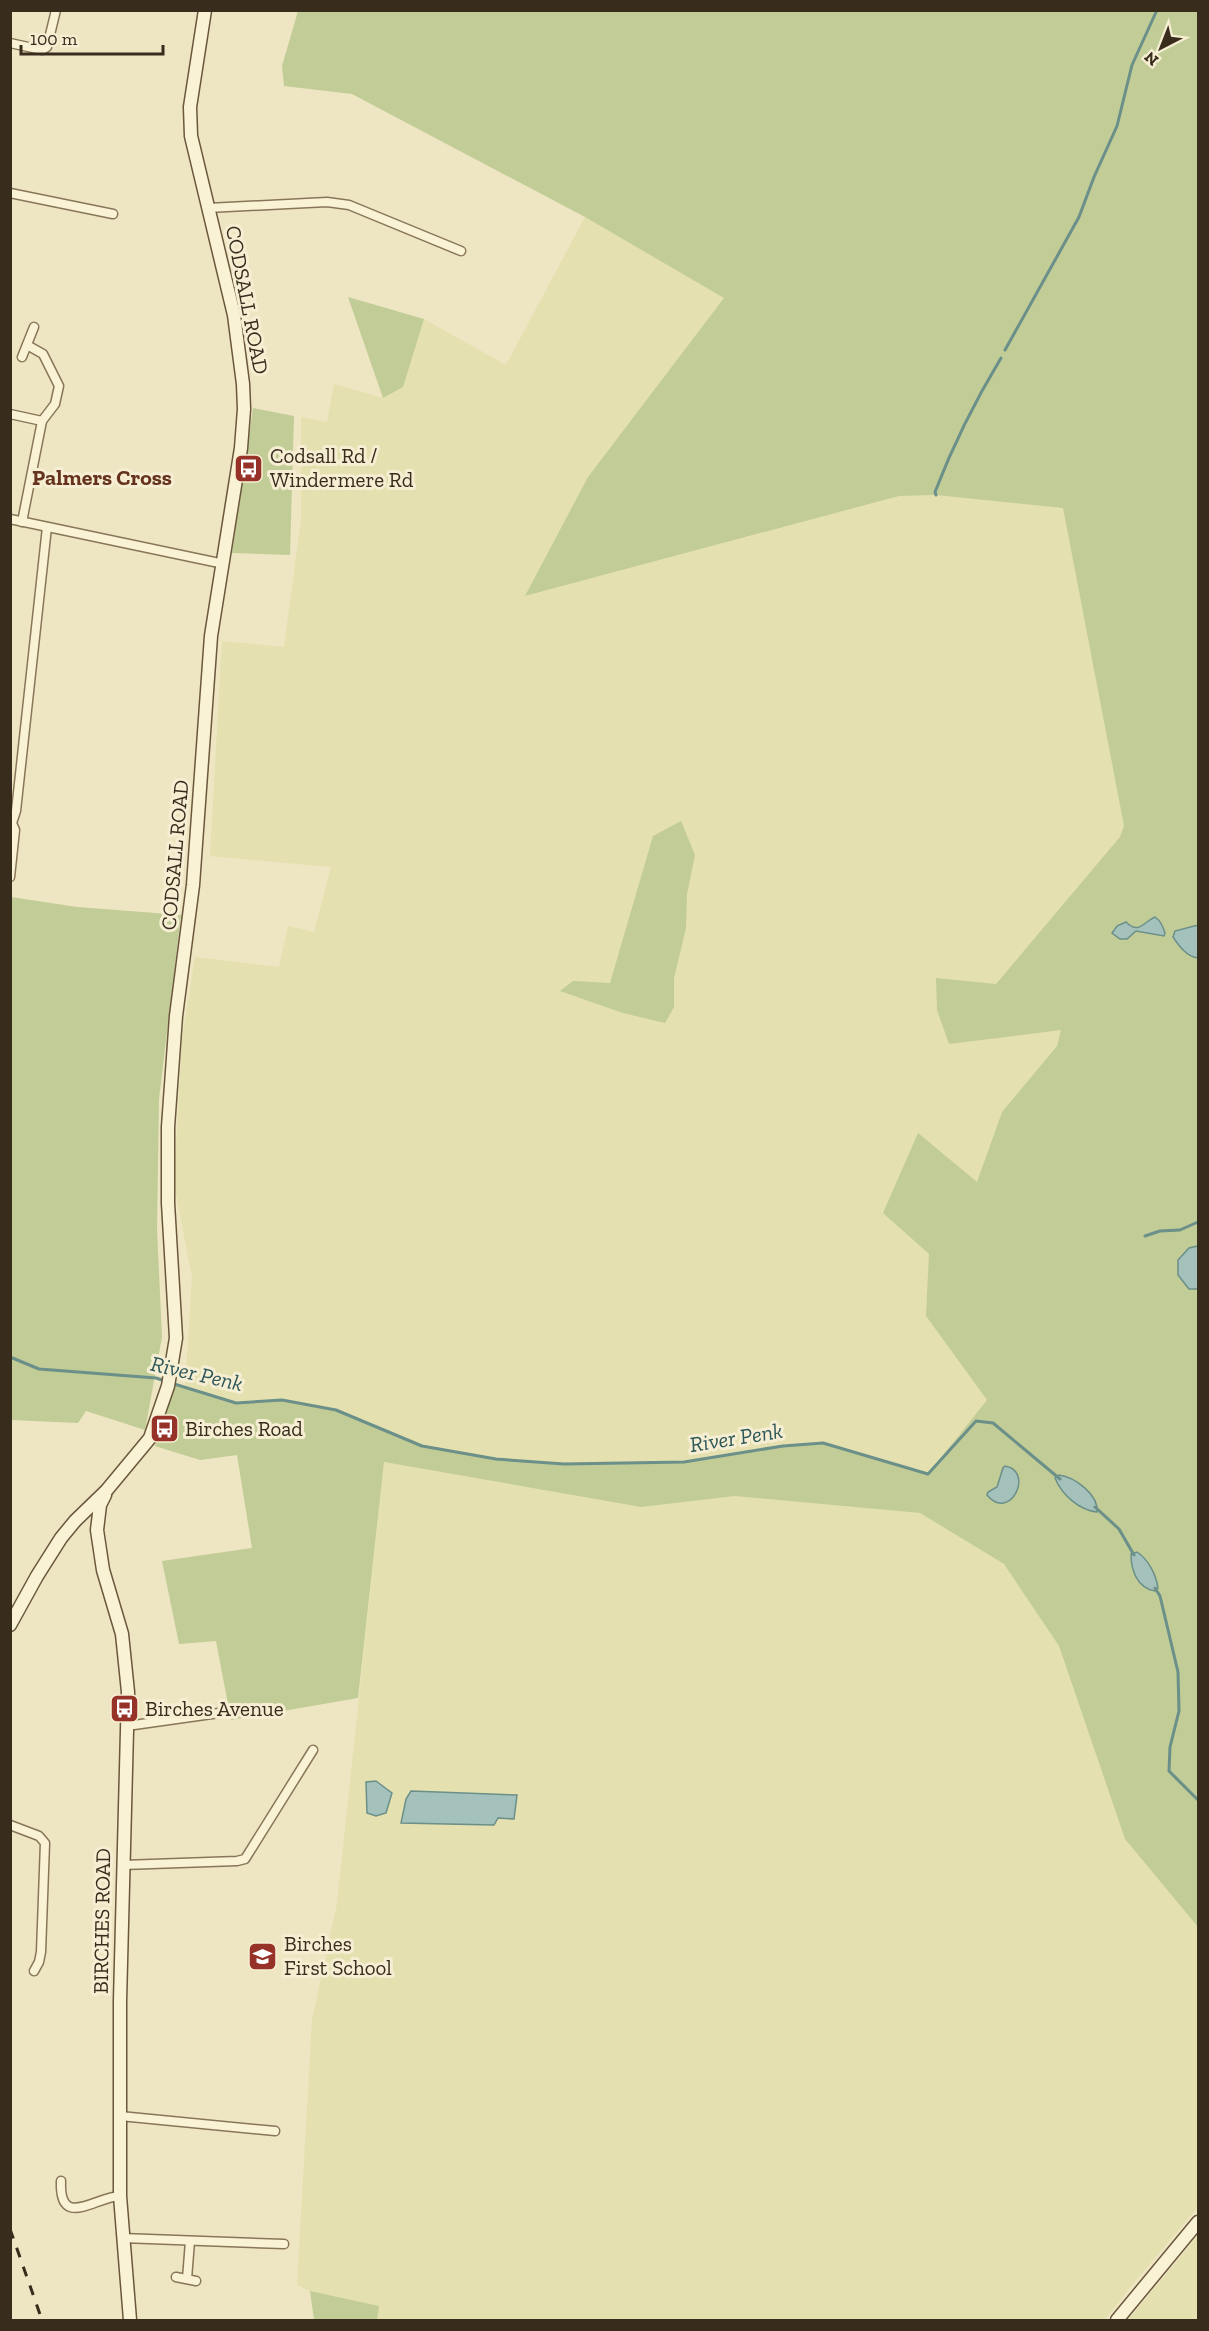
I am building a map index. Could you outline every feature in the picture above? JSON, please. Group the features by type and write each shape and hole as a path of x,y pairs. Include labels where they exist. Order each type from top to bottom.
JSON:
{"street":[{"path":"10,43 42,50 47,48 56,10"},
{"name":"CODSALL ROAD","path":"12,1617 61,1538 106,1491 150,1438 168,1386 176,1338 168,1203 168,1127 176,1016 194,885 211,636 241,448 244,409 234,315 191,136 190,107 205,10"},
{"path":"10,193 113,214"},
{"path":"208,208 327,202 349,204 461,251"},
{"path":"22,357 34,327"},
{"path":"22,522 42,421 55,404 59,386 43,354 27,345"},
{"path":"10,414 42,421"},
{"path":"10,519 224,564"},
{"path":"10,877 15,830 11,824 16,811 47,527"},
{"name":"BIRCHES ROAD","path":"106,1491 100,1505 97,1530 103,1570 122,1634 128,1692 120,2001 120,2196 129,2320"},
{"path":"127,1726 219,1713"},
{"path":"123,1865 237,1861 245,1858 314,1750"},
{"path":"10,1825 39,1836 45,1843 41,1952 34,1971"},
{"path":"120,2116 275,2132"},
{"path":"61,2181 62,2199 74,2209 86,2207 108,2196 120,2196"},
{"path":"1117,2320 1198,2222"},
{"path":"122,2238 284,2244"},
{"path":"187,2279 190,2241"},
{"path":"176,2277 196,2281"}],"shaded area":[{"path":"585,217 725,298 588,477 526,596 899,496 936,495 1063,508 1124,826 1121,837 996,984 936,979 949,1044 1061,1029 1057,1046 1002,1112 977,1182 930,1254 926,1316 987,1400 928,1474 823,1443 783,1446 684,1462 564,1464 496,1459 422,1446 336,1410 282,1400 236,1403 185,1387 192,1277 174,1183 182,1040 195,957 279,967 288,926 314,932 331,867 210,856 222,641 284,647 301,519 301,417 327,422 334,384 383,398 403,387 424,319 506,365"},
{"path":"384,1462 640,1507 735,1496 920,1513 1004,1564 1059,1646 1125,1839 1198,1927 1198,2207 1105,2320 377,2320 378,2306 310,2291 297,2285 312,2020 337,1904"},
{"path":"1198,2236 1198,2320 1128,2320"}],"green space":[{"path":"298,11 1198,11 1198,1927 1125,1839 1059,1646 1004,1564 920,1513 735,1496 641,1507 384,1462 358,1698 231,1720 216,1641 179,1644 162,1561 252,1548 237,1455 200,1460 155,1446 172,1383 236,1403 282,1400 336,1410 422,1446 496,1459 564,1464 684,1462 783,1446 823,1443 928,1474 987,1400 926,1316 929,1254 883,1213 918,1133 977,1182 1002,1112 1057,1046 1061,1030 949,1044 937,1010 936,978 996,984 1120,837 1124,826 1063,508 936,495 899,496 525,596 588,477 724,298 585,217 352,94 284,86 282,66"},
{"path":"348,297 424,319 403,387 383,398"},
{"path":"253,408 294,416 290,555 232,553"},
{"path":"681,821 695,855 687,894 686,928 674,978 674,1007 665,1023 623,1013 560,991 573,981 610,983 653,836"},
{"path":"11,897 77,907 181,915 159,1099 157,1229 162,1337 145,1430 86,1411 78,1423 11,1420"},
{"path":"310,2291 379,2306 377,2320 314,2320"}],"water":[{"path":"1155,917 1163,926 1164,936 1136,931 1127,939 1120,939 1112,933 1117,926 1126,922 1130,926 1138,927"},
{"path":"1198,925 1198,958 1187,953 1173,937 1175,931"},
{"path":"1198,1246 1198,1289 1189,1289 1178,1275 1178,1260 1189,1248"},
{"path":"1005,1466 1014,1470 1019,1485 1011,1499 1004,1503 996,1502 987,1495 997,1487"},
{"path":"1059,1475 1072,1479 1085,1488 1094,1499 1097,1512 1078,1505 1067,1496 1055,1478"},
{"path":"1137,1552 1145,1559 1154,1573 1158,1588 1155,1591 1144,1586 1136,1577 1131,1554"},
{"path":"376,1781 392,1793 386,1813 376,1816 367,1813 366,1782"},
{"path":"411,1791 517,1795 514,1819 498,1818 494,1825 401,1823 406,1799"}],"waterway":[{"path":"1005,350 1079,217 1117,126 1132,65 1157,10"},
{"path":"936,495 935,492 957,440 1001,358"},
{"path":"1145,1236 1160,1231 1180,1230 1198,1222"},
{"name":"River Penk","path":"10,1357 39,1369 156,1378 165,1381"},
{"name":"River Penk","path":"171,1383 236,1403 282,1400 336,1410 422,1446 496,1459 564,1464 684,1462 783,1446 823,1443 928,1474 976,1421 993,1423 1060,1479"},
{"name":"River Penk","path":"1095,1507 1119,1529 1134,1555"},
{"name":"River Penk","path":"1155,1588 1160,1596 1178,1672 1179,1711 1170,1747 1169,1771 1198,1800"}],"railway":[{"path":"10,2229 42,2320"}],"place":[{"name":"Codsall Rd / Windermere Rd","path":"249,468"},
{"name":"Birches Road","path":"164,1429"},
{"name":"Birches Avenue","path":"124,1709"},
{"name":"Birches First School","path":"263,1956"}],"district":[{"name":"Palmers Cross","path":"102,477"}]}
